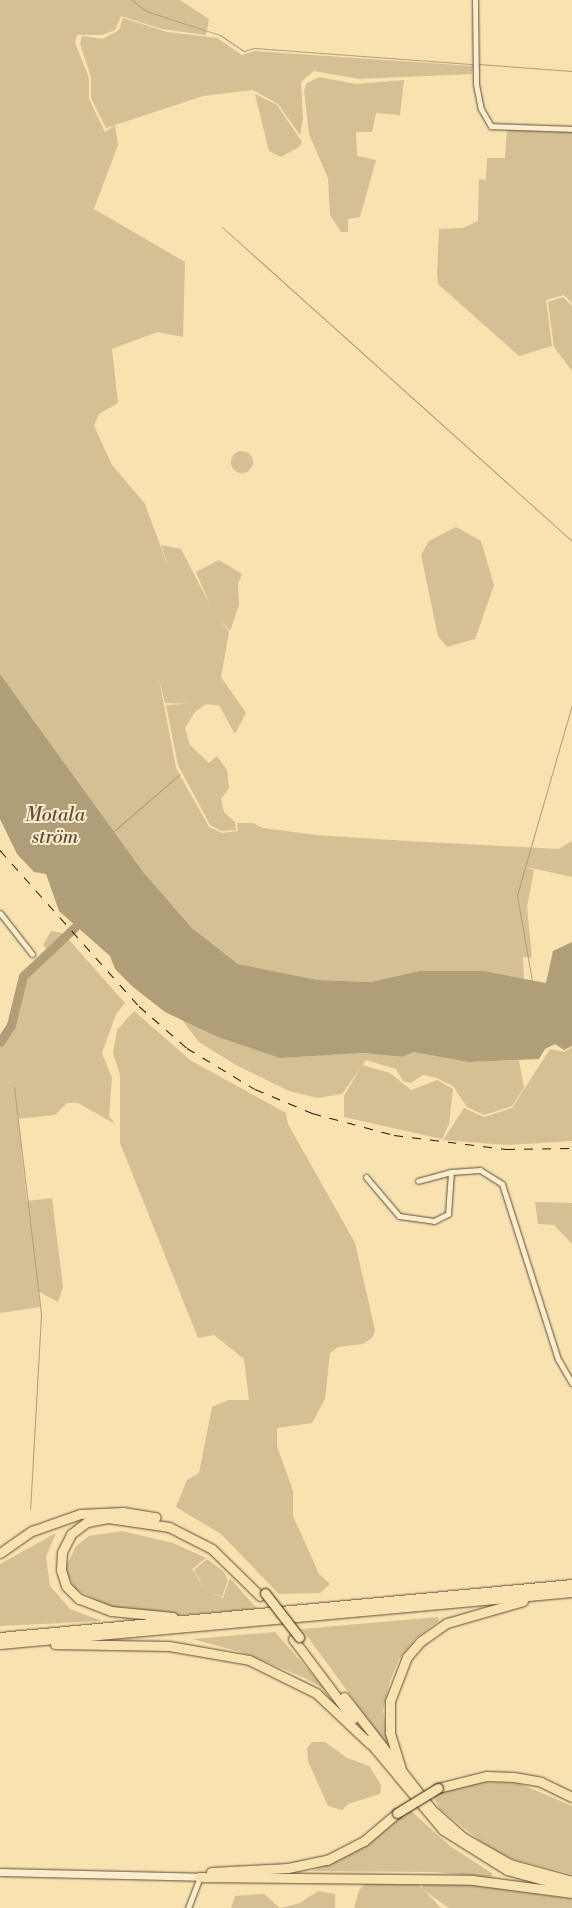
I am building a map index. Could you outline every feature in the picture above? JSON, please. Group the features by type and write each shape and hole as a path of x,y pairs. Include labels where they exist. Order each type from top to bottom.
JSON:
{"highway":[{"path":"0,1553 32,1531 70,1517 101,1512 143,1514 204,1537 236,1562 404,1776 447,1825 509,1867 572,1881"},
{"path":"208,1618 125,1614 89,1605 71,1593 63,1578 60,1561 65,1542 78,1527 98,1520 119,1517 156,1523 212,1549 262,1595"},
{"path":"0,1637 572,1584"},
{"path":"0,1645 572,1592"},
{"path":"404,1776 390,1732 390,1701 398,1674 413,1649 430,1633 457,1619 556,1594"},
{"path":"296,1638 370,1744"},
{"path":"0,1645 160,1646 240,1657 300,1683 330,1704 370,1744 443,1830 509,1867 572,1888"},
{"path":"200,1875 314,1864 352,1848 397,1813 438,1788 479,1778 514,1777 541,1782 572,1797"},
{"path":"200,1875 473,1880 572,1893"}],"main road":[{"path":"0,1872 200,1875"}],"street":[{"path":"475,0 476,84 481,109 491,126 572,129"},
{"path":"1,918 32,954"},
{"path":"418,1181 451,1172 480,1170 502,1184 558,1359 572,1383"},
{"path":"366,1177 399,1216 434,1221 448,1214 451,1172"},
{"path":"188,1908 200,1875"}],"shaded area":[{"path":"0,0 180,0 209,19 206,35 162,29 121,16 115,30 102,35 77,35 75,43 89,78 89,99 105,132 115,125 118,145 94,209 185,262 183,337 157,332 112,349 118,403 99,414 94,426 112,465 145,504 170,572 161,545 181,549 210,605 196,572 219,560 242,574 238,584 239,605 230,631 220,620 229,632 221,677 246,713 235,734 219,705 165,703 159,679 176,768 209,827 222,833 238,831 237,823 253,823 263,828 316,835 408,841 559,849 572,841 572,877 522,866 534,870 527,907 532,958 523,957 524,980 484,971 419,971 371,982 318,980 238,964 192,928 144,873 0,674"},
{"path":"123,18 167,32 217,38 242,55 254,51 473,66 472,74 359,79 314,71 301,82 303,119 300,135 278,104 253,90 203,96 106,128 91,98 91,77 80,44 82,36 103,39 119,30"},
{"path":"319,77 356,84 404,80 400,115 376,113 372,132 356,132 357,156 376,160 360,217 348,219 348,232 341,232 330,215 328,178 309,134 304,90 307,83"},
{"path":"255,94 277,105 302,142 299,147 281,157 269,151"},
{"path":"507,130 572,131 572,303 564,295 546,300 552,346 519,356 438,284 437,274 439,229 463,228 478,221 479,179 486,180 487,158 505,158"},
{"path":"563,297 572,306 572,371 554,347 548,302"},
{"path":"242,451 250,454 253,462 250,470 242,473 234,470 231,462 234,454"},
{"path":"456,527 481,541 494,585 475,639 447,647 438,636 421,555 429,541"},
{"path":"207,703 195,712 185,728 190,745 209,763 217,756 227,770 229,788 221,799 224,812 235,822 236,830 221,831 210,825 178,765 166,705"},
{"path":"51,931 63,933 125,1003 116,1014 102,1053 112,1078 109,1116 115,1124 78,1103 67,1103 55,1115 18,1119 27,1201 52,1198 63,1287 58,1302 38,1291 40,1307 0,1313 0,1047 13,1027 23,981 49,951 43,945"},
{"path":"134,1011 190,1060 286,1113 288,1124 355,1243 375,1330 373,1337 363,1344 338,1347 330,1353 325,1399 312,1423 277,1428 277,1446 293,1491 293,1516 319,1574 330,1584 320,1593 279,1594 221,1534 176,1507 187,1480 199,1473 212,1407 228,1400 249,1400 244,1359 214,1335 198,1338 120,1143 120,1075 113,1053 117,1030"},
{"path":"182,1020 280,1058 363,1053 403,1057 413,1052 468,1062 519,1060 524,1088 512,1106 484,1115 467,1107 453,1086 437,1078 423,1075 410,1083 403,1081 396,1069 366,1060 342,1094 318,1098 289,1091 236,1065 199,1042"},
{"path":"572,1047 572,1141 508,1145 443,1140 464,1108 484,1117 512,1108 550,1049 564,1052"},
{"path":"362,1065 390,1073 411,1090 437,1080 453,1089 449,1124 442,1139 344,1117 344,1096"},
{"path":"535,1202 572,1203 572,1244 554,1225 538,1224"},
{"path":"122,1531 173,1543 206,1558 192,1569 205,1589 194,1570 207,1559 224,1572 228,1580 222,1597 207,1591 223,1598 230,1578 257,1609 178,1615 108,1606 75,1589 65,1569 76,1546 89,1536"},
{"path":"56,1533 46,1557 50,1586 70,1609 102,1621 0,1626 0,1564"},
{"path":"438,1617 439,1621 417,1637 399,1659 390,1681 383,1711 390,1742 386,1744 302,1629"},
{"path":"275,1632 327,1691 305,1678 247,1654 193,1639"},
{"path":"312,1742 325,1742 347,1758 369,1766 381,1785 380,1794 348,1804 342,1810 328,1806 308,1761 307,1748"},
{"path":"476,1782 518,1783 572,1806 572,1874 512,1859 483,1843 440,1809 432,1795"},
{"path":"410,1810 450,1846 493,1874 490,1878 436,1872 312,1871 350,1854"},
{"path":"416,1882 441,1908 354,1908 359,1890 366,1883"},
{"path":"423,1883 476,1885 572,1899 572,1908 449,1908 422,1889"},
{"path":"318,1891 335,1894 335,1908 281,1908 300,1903"},
{"path":"264,1894 280,1908 231,1908 235,1896"}],"water":[{"name":"Motala ström","path":"0,674 144,873 192,928 238,964 318,980 371,982 419,971 484,971 546,983 553,951 572,942 572,1046 564,1050 555,1044 545,1049 539,1059 493,1061 468,1062 413,1052 403,1057 363,1053 280,1058 218,1037 165,1012 133,987 115,969 110,956 59,911 46,874 34,872 17,854 0,819"}],"waterway":[{"path":"132,0 146,11 220,35 244,51 254,48 474,64"},
{"path":"478,64 572,71"},
{"path":"222,227 572,541"},
{"path":"532,981 517,895 572,705"},
{"path":"114,831 180,774"},
{"path":"0,1042 11,1025 23,976 75,927"},
{"path":"14,1087 41,1315 30,1509"}],"railway":[{"path":"0,850 139,1006 187,1048 255,1089 312,1113 394,1135 506,1149 572,1148"}]}
